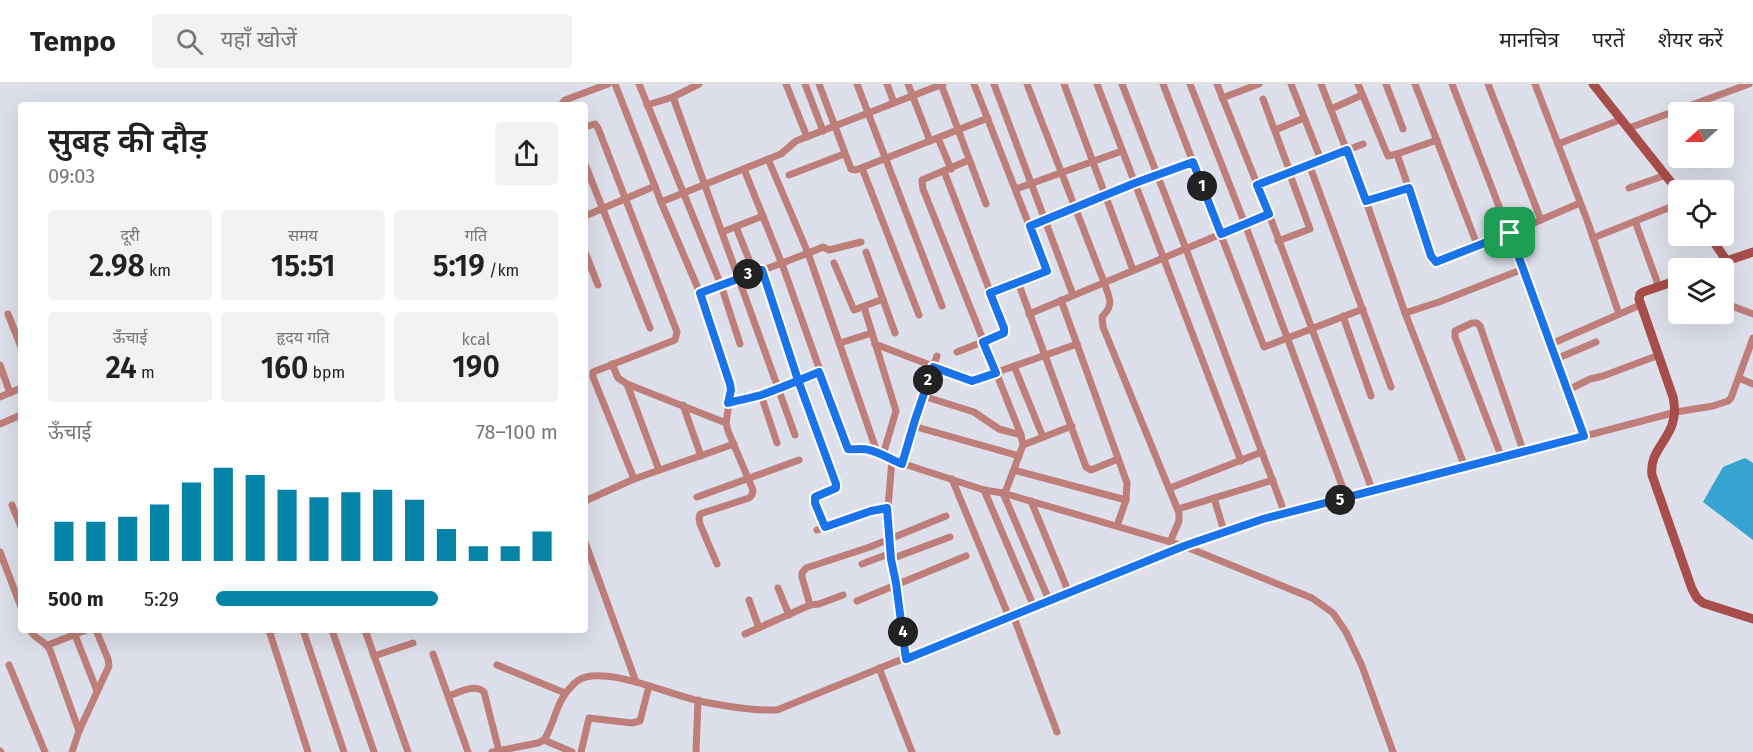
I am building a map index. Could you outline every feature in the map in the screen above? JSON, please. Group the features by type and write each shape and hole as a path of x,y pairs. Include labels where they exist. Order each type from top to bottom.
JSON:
{"street":[{"path":"563,102 608,84"},
{"path":"615,84 700,293 730,384 726,423 753,490 749,498 700,514 700,524 717,564"},
{"path":"639,84 721,285 740,344"},
{"path":"647,105 672,97 699,84"},
{"path":"786,84 807,137"},
{"path":"804,84 823,131"},
{"path":"819,84 851,169 862,168 988,118"},
{"path":"857,84 942,306"},
{"path":"887,84 894,103"},
{"path":"908,84 930,141"},
{"path":"661,201 781,154 796,141 942,84 986,204"},
{"path":"974,84 1047,271 990,293"},
{"path":"994,84 1073,296"},
{"path":"1028,84 1104,282 1110,305 1102,317 1103,327 1178,509 1179,521 1170,542"},
{"path":"1064,84 1133,270"},
{"path":"1097,84 1240,461"},
{"path":"1122,84 1285,514"},
{"path":"1163,84 1262,345 1267,347 1363,309"},
{"path":"1190,84 1245,224 1347,499"},
{"path":"1216,84 1269,214 1373,492"},
{"path":"1222,98 1259,84"},
{"path":"1291,84 1321,160"},
{"path":"1321,84 1366,201 1405,313 1465,467"},
{"path":"1358,84 1385,153 1391,156 1437,140"},
{"path":"1386,84 1402,129"},
{"path":"1415,84 1478,247"},
{"path":"1452,84 1510,233 1584,436"},
{"path":"1488,84 1541,220"},
{"path":"1535,84 1619,314"},
{"path":"1593,84 1670,180"},
{"path":"1629,128 1749,84"},
{"path":"1330,109 1362,95"},
{"path":"672,97 795,435"},
{"path":"1263,99 1310,229 1278,241"},
{"path":"1275,130 1304,118"},
{"path":"1558,144 1622,119"},
{"path":"588,126 595,124 598,128 678,332 675,340 593,372 634,479"},
{"path":"938,138 947,170 1004,328 1004,333 957,352"},
{"path":"1257,185 1363,144"},
{"path":"1016,189 1122,151"},
{"path":"789,175 844,154"},
{"path":"1397,154 1433,260 1436,262 1478,247 1580,203"},
{"path":"768,159 808,254 880,454"},
{"path":"969,160 922,180 923,189 1021,435 1023,445 1004,493 1049,600"},
{"path":"1030,226 1193,162"},
{"path":"1310,164 1391,387"},
{"path":"862,168 919,315"},
{"path":"744,169 782,264 848,449 867,449 902,464 1184,546 1312,598 1334,613 1346,632 1362,666 1393,752"},
{"path":"588,171 651,328"},
{"path":"1629,188 1666,175"},
{"path":"588,214 655,186"},
{"path":"1366,201 1409,188"},
{"path":"1593,238 1668,208"},
{"path":"1029,314 1269,214"},
{"path":"722,232 763,216"},
{"path":"1635,221 1659,287"},
{"path":"736,227 758,271 836,484 833,490 815,497 815,503 825,527"},
{"path":"700,293 823,247 830,250 861,242"},
{"path":"866,252 895,333"},
{"path":"1733,258 1753,252"},
{"path":"588,260 598,285"},
{"path":"834,263 854,310 883,299"},
{"path":"1405,313 1523,269"},
{"path":"1018,282 1086,467 1088,470 1118,459"},
{"path":"1668,284 1640,294 1640,305 1659,355 1676,412 1674,422 1653,458 1651,467 1654,485 1697,598 1703,603 1753,620"},
{"path":"1061,300 1127,483 1126,500 1117,526"},
{"path":"1551,344 1640,305"},
{"path":"864,307 896,411 880,454"},
{"path":"1734,307 1753,314"},
{"path":"8,314 18,339"},
{"path":"1343,316 1371,396"},
{"path":"1502,458 1455,337 1455,331 1472,323 1480,326 1524,453"},
{"path":"840,343 872,333"},
{"path":"449,696 475,687 484,692 495,752 544,740 565,693 572,685 586,677 603,676 636,682 698,700 765,711 777,710 1224,531 1676,412 1728,401 1753,338"},
{"path":"1556,359 1596,342"},
{"path":"875,344 972,381 1077,344"},
{"path":"1568,390 1590,379 1659,355"},
{"path":"902,464 936,356"},
{"path":"612,364 618,378 627,384 726,423"},
{"path":"0,365 10,393"},
{"path":"1014,366 1043,437"},
{"path":"728,403 761,395 819,372"},
{"path":"1739,378 1753,384"},
{"path":"627,384 659,470"},
{"path":"0,397 18,389"},
{"path":"761,395 777,444"},
{"path":"923,396 974,412 999,429 1021,435"},
{"path":"683,405 701,456"},
{"path":"0,424 18,416"},
{"path":"913,426 1019,456"},
{"path":"1023,445 1072,426"},
{"path":"588,500 634,479 734,444"},
{"path":"1170,488 1262,452"},
{"path":"697,496 799,460"},
{"path":"892,460 887,508 889,539 906,659"},
{"path":"1014,470 1126,500"},
{"path":"952,479 1011,616 1057,732"},
{"path":"1178,509 1273,480"},
{"path":"984,489 1034,607"},
{"path":"1214,498 1224,531"},
{"path":"1031,501 1069,592"},
{"path":"12,505 18,520"},
{"path":"817,530 871,511 887,508"},
{"path":"810,605 802,577 806,568 870,547 946,516"},
{"path":"862,564 950,537"},
{"path":"588,550 636,682"},
{"path":"0,552 18,599"},
{"path":"857,601 966,556"},
{"path":"778,588 789,615"},
{"path":"744,634 810,605 843,595"},
{"path":"749,600 759,628"},
{"path":"32,633 34,637 48,645 79,731"},
{"path":"48,645 79,633"},
{"path":"72,752 79,731 109,666 97,633"},
{"path":"270,633 308,752"},
{"path":"304,633 344,752"},
{"path":"333,633 374,752"},
{"path":"366,633 408,752"},
{"path":"75,635 97,691"},
{"path":"374,656 413,643"},
{"path":"433,654 468,752"},
{"path":"9,665 45,752"},
{"path":"497,665 565,693"},
{"path":"879,668 912,752"},
{"path":"581,752 589,718 632,723 640,721 649,686"},
{"path":"696,752 698,700"},
{"path":"544,740 572,752"}],"water":[{"path":"1745,458 1753,463 1753,540 1703,502 1723,467"}],"route":[{"path":"1510,233 1436,262 1431,256 1409,188 1366,201 1347,150 1257,185 1269,214 1221,234 1193,162 1135,183 1030,226 1047,271 990,293 1004,328 1004,333 983,342 996,373 972,381 933,367 902,464 867,449 848,449 819,372 798,380 761,395 728,403 731,395 730,384 700,293 762,270 798,380 836,484 833,490 815,497 815,503 825,527 871,511 887,508 891,559 906,659 1087,584 1224,531 1584,436 1510,233"}]}
